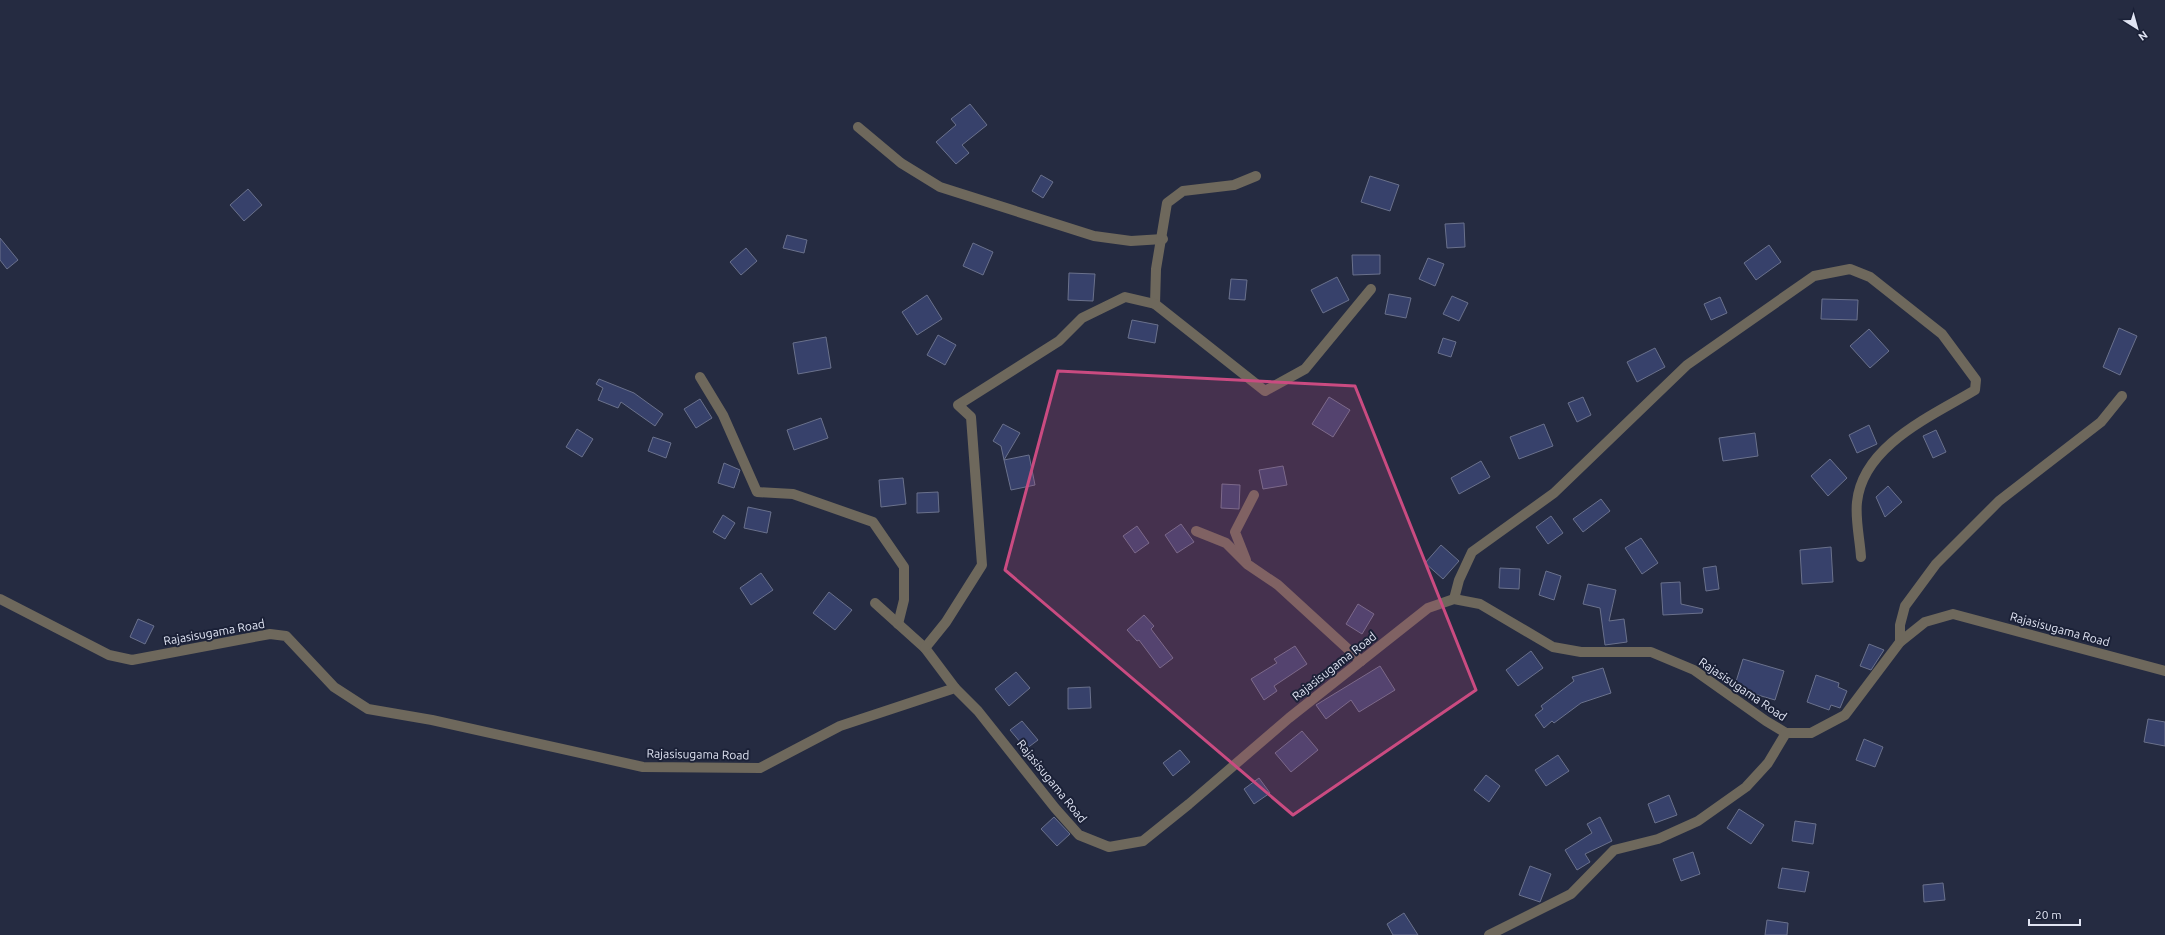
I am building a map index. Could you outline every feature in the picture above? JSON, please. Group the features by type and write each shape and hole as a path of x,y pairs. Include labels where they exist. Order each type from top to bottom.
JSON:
{"street":[{"path":"858,127 901,163 940,187 1094,236 1132,241 1163,239"},
{"path":"1155,304 1156,269 1163,239 1167,203 1183,191 1234,185 1256,176"},
{"path":"1454,599 1459,580 1472,552 1554,493 1687,365 1814,276 1850,269 1870,277 1942,334 1976,380 1975,390 1891,442 1866,471 1857,502 1861,557"},
{"path":"926,648 946,622 982,565 971,417 958,405 1059,341 1082,318 1125,297 1155,304 1265,391 1304,369 1370,289"},
{"path":"700,377 723,415 757,492 792,494 873,522 904,567 904,600 898,624"},
{"path":"1900,642 1900,625 1905,606 1936,564 1998,502 2101,422 2122,396"},
{"path":"1247,564 1235,532 1254,495"},
{"path":"1196,530 1226,543 1247,564 1278,585 1360,661"},
{"name":"Rajasisugama Road","path":"0,599 108,655 132,660 270,634 286,636 334,686 368,709 432,720 643,767 760,768 840,726 955,688 978,711 1055,808 1080,835 1110,847 1143,841 1189,804 1289,718 1428,608 1454,599 1480,604 1553,646 1581,652 1651,652 1694,670 1786,733 1811,733 1845,715 1900,642 1925,622 1953,614 2165,671"},
{"path":"876,603 926,648 955,688"},
{"path":"1489,935 1571,894 1614,850 1658,839 1698,821 1746,787 1768,763 1786,733"}],"highlighted area":[{"path":"1058,371 1355,386 1476,690 1293,815 1005,570"}],"building":[{"path":"970,104 987,125 962,145 969,153 956,164 936,142 956,125 951,119"},
{"path":"1041,175 1053,182 1043,198 1032,191"},
{"path":"1370,176 1399,185 1390,211 1361,202"},
{"path":"248,189 262,205 244,221 230,205"},
{"path":"1464,223 1465,247 1447,248 1445,224"},
{"path":"787,235 807,240 804,253 783,248"},
{"path":"0,238 18,260 7,269 0,260"},
{"path":"973,243 993,252 983,275 963,266"},
{"path":"1769,245 1781,262 1756,280 1744,263"},
{"path":"746,248 757,261 741,275 730,262"},
{"path":"1352,255 1380,255 1380,274 1353,275"},
{"path":"1428,258 1444,264 1435,286 1419,279"},
{"path":"1069,273 1095,274 1093,301 1068,300"},
{"path":"1337,277 1349,300 1323,313 1311,290"},
{"path":"1231,279 1247,280 1245,300 1229,299"},
{"path":"1389,294 1411,298 1406,318 1385,314"},
{"path":"927,295 942,319 917,335 902,312"},
{"path":"1452,296 1468,303 1459,321 1443,314"},
{"path":"1720,297 1727,313 1711,320 1704,304"},
{"path":"1822,299 1858,300 1857,320 1821,319"},
{"path":"1132,320 1158,325 1155,343 1128,338"},
{"path":"2119,328 2137,336 2120,375 2103,367"},
{"path":"1869,329 1889,351 1870,368 1850,346"},
{"path":"938,335 956,345 945,365 927,355"},
{"path":"826,337 831,368 798,374 793,343"},
{"path":"1443,338 1456,342 1451,357 1438,353"},
{"path":"1655,348 1665,367 1637,382 1627,362"},
{"path":"599,379 634,393 663,414 655,426 621,402 618,408 598,400 603,388 596,384"},
{"path":"1329,397 1350,410 1333,437 1312,424"},
{"path":"1583,397 1591,415 1577,422 1568,403"},
{"path":"700,399 712,418 696,428 684,409"},
{"path":"821,418 828,438 794,450 787,430"},
{"path":"1003,424 1020,433 1004,460 1001,446 993,441"},
{"path":"1544,424 1553,446 1519,459 1510,437"},
{"path":"1869,425 1877,444 1857,453 1849,435"},
{"path":"577,429 593,439 582,457 566,447"},
{"path":"1936,430 1946,452 1933,458 1923,436"},
{"path":"1755,433 1758,456 1723,461 1719,438"},
{"path":"653,437 671,443 666,458 648,451"},
{"path":"1029,455 1035,485 1011,490 1004,460"},
{"path":"1830,459 1847,478 1828,496 1811,476"},
{"path":"1481,461 1490,477 1459,494 1451,478"},
{"path":"724,463 740,470 734,488 718,483"},
{"path":"1283,466 1287,485 1263,489 1259,470"},
{"path":"903,478 906,504 881,507 879,480"},
{"path":"1222,484 1240,485 1239,509 1221,508"},
{"path":"1888,486 1902,502 1885,517 1876,497"},
{"path":"938,492 939,512 917,513 917,493"},
{"path":"1601,499 1610,511 1583,532 1573,519"},
{"path":"748,507 771,512 767,533 744,528"},
{"path":"723,515 735,523 725,539 713,532"},
{"path":"1551,516 1563,533 1548,544 1536,527"},
{"path":"1181,524 1194,542 1177,553 1165,535"},
{"path":"1137,526 1149,543 1135,553 1123,536"},
{"path":"1641,538 1658,563 1642,574 1625,548"},
{"path":"1441,545 1459,561 1443,579 1425,563"},
{"path":"1831,547 1833,582 1802,584 1800,550"},
{"path":"1716,566 1719,589 1706,591 1703,568"},
{"path":"1500,568 1520,569 1519,589 1499,588"},
{"path":"1546,571 1561,576 1554,600 1539,595"},
{"path":"761,573 773,590 751,605 740,588"},
{"path":"1680,582 1681,604 1703,609 1702,613 1663,615 1661,583"},
{"path":"1588,584 1616,590 1609,621 1624,619 1627,642 1605,645 1600,608 1583,604"},
{"path":"829,592 852,610 835,630 813,613"},
{"path":"1358,604 1374,614 1362,634 1346,624"},
{"path":"1144,615 1154,626 1151,629 1173,658 1160,668 1139,640 1137,641 1127,630"},
{"path":"138,619 154,626 145,644 130,637"},
{"path":"1869,644 1884,650 1871,670 1860,666"},
{"path":"1295,646 1307,664 1274,686 1277,691 1264,700 1251,679 1277,663 1274,659"},
{"path":"1531,651 1543,668 1518,686 1506,670"},
{"path":"1743,659 1784,671 1775,700 1734,688"},
{"path":"1380,666 1395,690 1359,712 1351,700 1326,719 1316,705"},
{"path":"1603,668 1611,693 1581,703 1554,723 1552,721 1544,728 1535,715 1543,709 1541,706 1574,681 1572,677"},
{"path":"1016,672 1030,688 1009,706 995,689"},
{"path":"1816,675 1839,683 1838,687 1847,691 1840,708 1831,705 1829,710 1807,702"},
{"path":"1090,687 1091,708 1068,709 1068,688"},
{"path":"2148,719 2165,722 2165,746 2144,742"},
{"path":"1022,721 1038,740 1026,749 1010,730"},
{"path":"1302,731 1318,750 1291,772 1275,753"},
{"path":"1864,739 1883,747 1875,767 1856,760"},
{"path":"1180,750 1190,762 1173,776 1163,763"},
{"path":"1558,755 1569,771 1546,786 1535,770"},
{"path":"1486,775 1500,786 1489,802 1474,790"},
{"path":"1259,778 1270,793 1254,804 1244,789"},
{"path":"1669,795 1677,815 1655,823 1648,804"},
{"path":"1739,809 1764,825 1751,844 1727,828"},
{"path":"1054,817 1070,834 1057,846 1041,829"},
{"path":"1600,817 1612,841 1585,854 1590,862 1577,870 1565,850 1592,833 1587,824"},
{"path":"1795,821 1816,824 1813,844 1792,841"},
{"path":"1693,852 1700,874 1681,881 1673,859"},
{"path":"1530,866 1551,874 1540,902 1519,895"},
{"path":"1782,868 1809,872 1805,892 1778,888"},
{"path":"1943,883 1945,900 1924,902 1923,885"},
{"path":"1404,913 1418,935 1393,935 1387,924"},
{"path":"1767,920 1788,923 1787,935 1765,935"}]}
